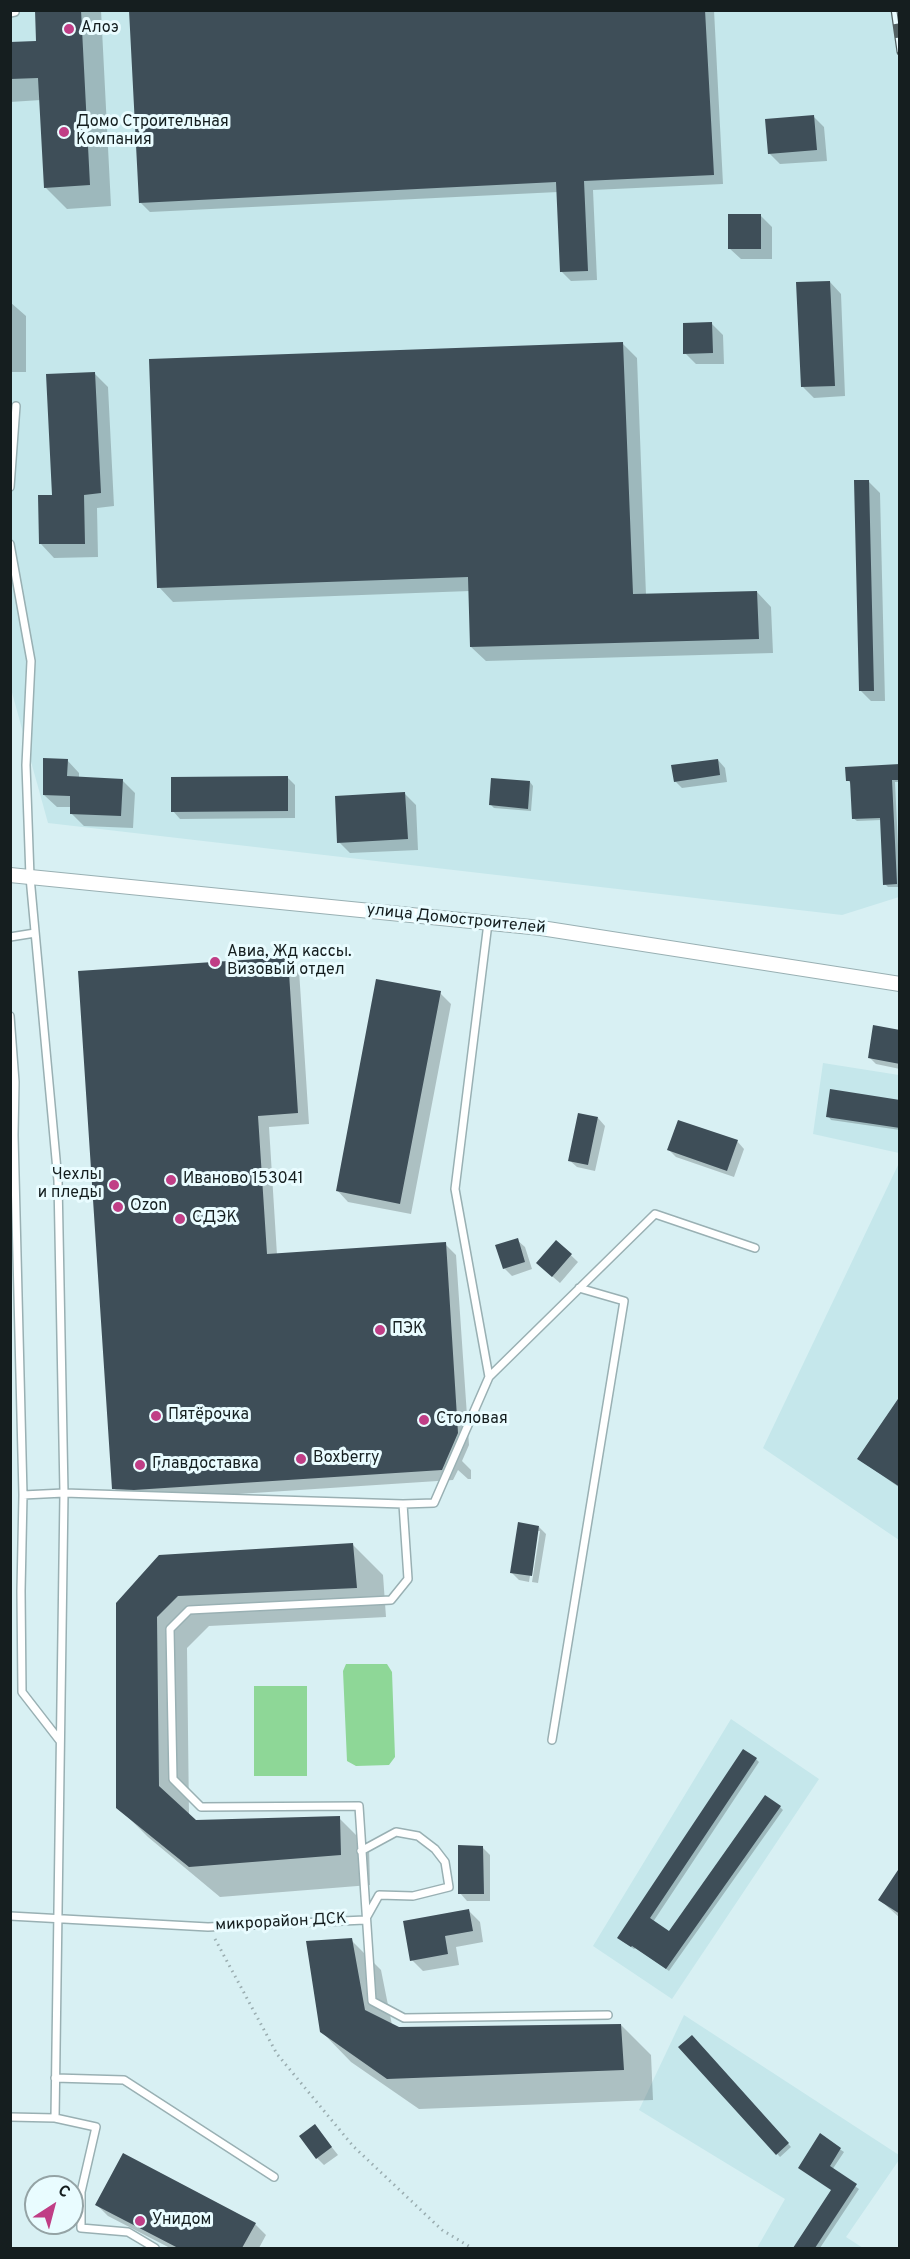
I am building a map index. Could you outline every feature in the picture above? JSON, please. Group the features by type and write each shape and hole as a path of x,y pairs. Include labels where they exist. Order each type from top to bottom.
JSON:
{"street":[{"name":"улица Домостроителей","path":"10,875 553,930 900,984"}],"lane":[{"path":"10,487 16,406"},
{"path":"10,544 31,661 26,765 30,877 58,1181 64,1493 56,1919 55,2118"},
{"path":"488,923 454,1189 489,1377"},
{"path":"10,937 35,933"},
{"path":"10,1016 15,1082 14,1135 23,1495 22,1692 60,1742"},
{"path":"23,1495 64,1493 404,1504 434,1503 489,1377 656,1214 755,1248"},
{"path":"552,1740 624,1301 579,1288"},
{"path":"404,1504 408,1579 390,1600 189,1610 170,1629 173,1779 201,1807 359,1806 372,2001 404,2018 608,2015"},
{"name":"микрорайон ДСК","path":"10,1916 208,1927 365,1920 379,1895 413,1896 449,1887 445,1862 435,1849 418,1836 396,1832 362,1851"},
{"path":"55,2078 124,2080 274,2177"},
{"path":"10,2117 55,2118 96,2127 81,2192 81,2228 128,2232 155,2248"}],"path":[{"path":"208,1927 277,2054 353,2146 442,2230 472,2248"}],"shaded area":[{"path":"10,11 899,11 899,897 842,915 48,823 11,689"},
{"path":"823,1063 899,1075 899,1153 813,1134"},
{"path":"899,1163 899,1540 763,1448"},
{"path":"731,1719 819,1779 672,1999 593,1946"},
{"path":"684,2015 899,2155 899,2160 846,2237 863,2248 757,2248 785,2199 639,2110"}],"green space":[{"path":"346,1664 387,1664 392,1672 395,1757 389,1765 356,1766 347,1761 343,1671"},
{"path":"254,1686 307,1686 307,1776 254,1776"}],"building":[{"name":"Домо Строительная Компания","path":"35,10 81,10 90,185 44,188 38,78 10,79 10,42 36,41"},
{"path":"129,10 705,10 714,175 584,181 588,271 560,272 556,182 139,203"},
{"path":"814,115 817,150 768,154 765,119"},
{"path":"728,214 761,214 761,249 728,249"},
{"path":"830,281 835,386 801,387 796,282"},
{"path":"712,322 713,353 683,354 683,323"},
{"path":"623,342 633,594 757,591 759,639 470,647 468,577 157,588 149,359"},
{"path":"95,372 101,493 84,495 85,544 39,544 38,495 52,495 46,374"},
{"path":"854,480 869,480 874,691 859,691"},
{"path":"43,758 68,759 67,776 123,779 121,816 70,814 70,796 43,795"},
{"path":"718,759 720,775 674,782 671,765"},
{"path":"900,764 900,780 892,780 897,884 883,885 880,818 852,819 850,781 846,781 845,767"},
{"path":"288,776 288,811 171,812 171,777"},
{"path":"491,778 530,781 528,809 489,805"},
{"path":"405,792 408,839 337,843 335,796"},
{"path":"288,957 298,1113 258,1116 267,1254 446,1242 458,1433 442,1470 134,1490 112,1489 78,971"},
{"path":"376,979 441,991 400,1204 336,1191"},
{"path":"873,1025 900,1030 900,1064 868,1058"},
{"path":"830,1089 900,1100 900,1128 826,1117"},
{"path":"578,1113 598,1117 588,1165 568,1161"},
{"path":"678,1120 738,1140 727,1171 667,1150"},
{"path":"518,1238 525,1262 503,1269 495,1245"},
{"path":"556,1240 572,1254 552,1277 536,1263"},
{"path":"900,1396 900,1487 857,1459"},
{"path":"518,1522 539,1526 532,1576 510,1573"},
{"path":"353,1543 357,1588 178,1596 157,1617 159,1786 196,1820 340,1816 341,1855 189,1867 116,1808 116,1603 159,1555"},
{"path":"743,1749 757,1758 650,1918 669,1931 765,1795 781,1806 666,1969 617,1938"},
{"path":"458,1845 483,1846 484,1894 458,1894"},
{"path":"900,1867 900,1914 878,1900"},
{"path":"469,1909 473,1931 445,1936 448,1954 410,1961 403,1921"},
{"path":"352,1938 365,2010 399,2027 621,2024 624,2070 387,2079 320,2032 306,1941"},
{"path":"692,2035 789,2143 776,2155 678,2047"},
{"path":"315,2124 332,2147 316,2159 299,2136"},
{"path":"820,2133 841,2148 830,2166 857,2184 815,2248 793,2248 831,2190 798,2168"},
{"path":"123,2153 256,2223 242,2248 178,2248 95,2205"}],"railway":[{"path":"894,10 900,52"}],"place":[{"name":"Алоэ","path":"69,29"},
{"name":"Домо Строительная Компания","path":"64,132"},
{"name":"Авиа, Жд кассы. Визовый отдел","path":"215,962"},
{"name":"Иваново 153041","path":"171,1180"},
{"name":"Чехлы и пледы","path":"114,1185"},
{"name":"Ozon","path":"118,1207"},
{"name":"СДЭК","path":"180,1219"},
{"name":"ПЭК","path":"380,1330"},
{"name":"Пятёрочка","path":"156,1416"},
{"name":"Столовая","path":"424,1420"},
{"name":"Boxberry","path":"301,1459"},
{"name":"Главдоставка","path":"140,1465"},
{"name":"Унидом","path":"140,2221"}]}
